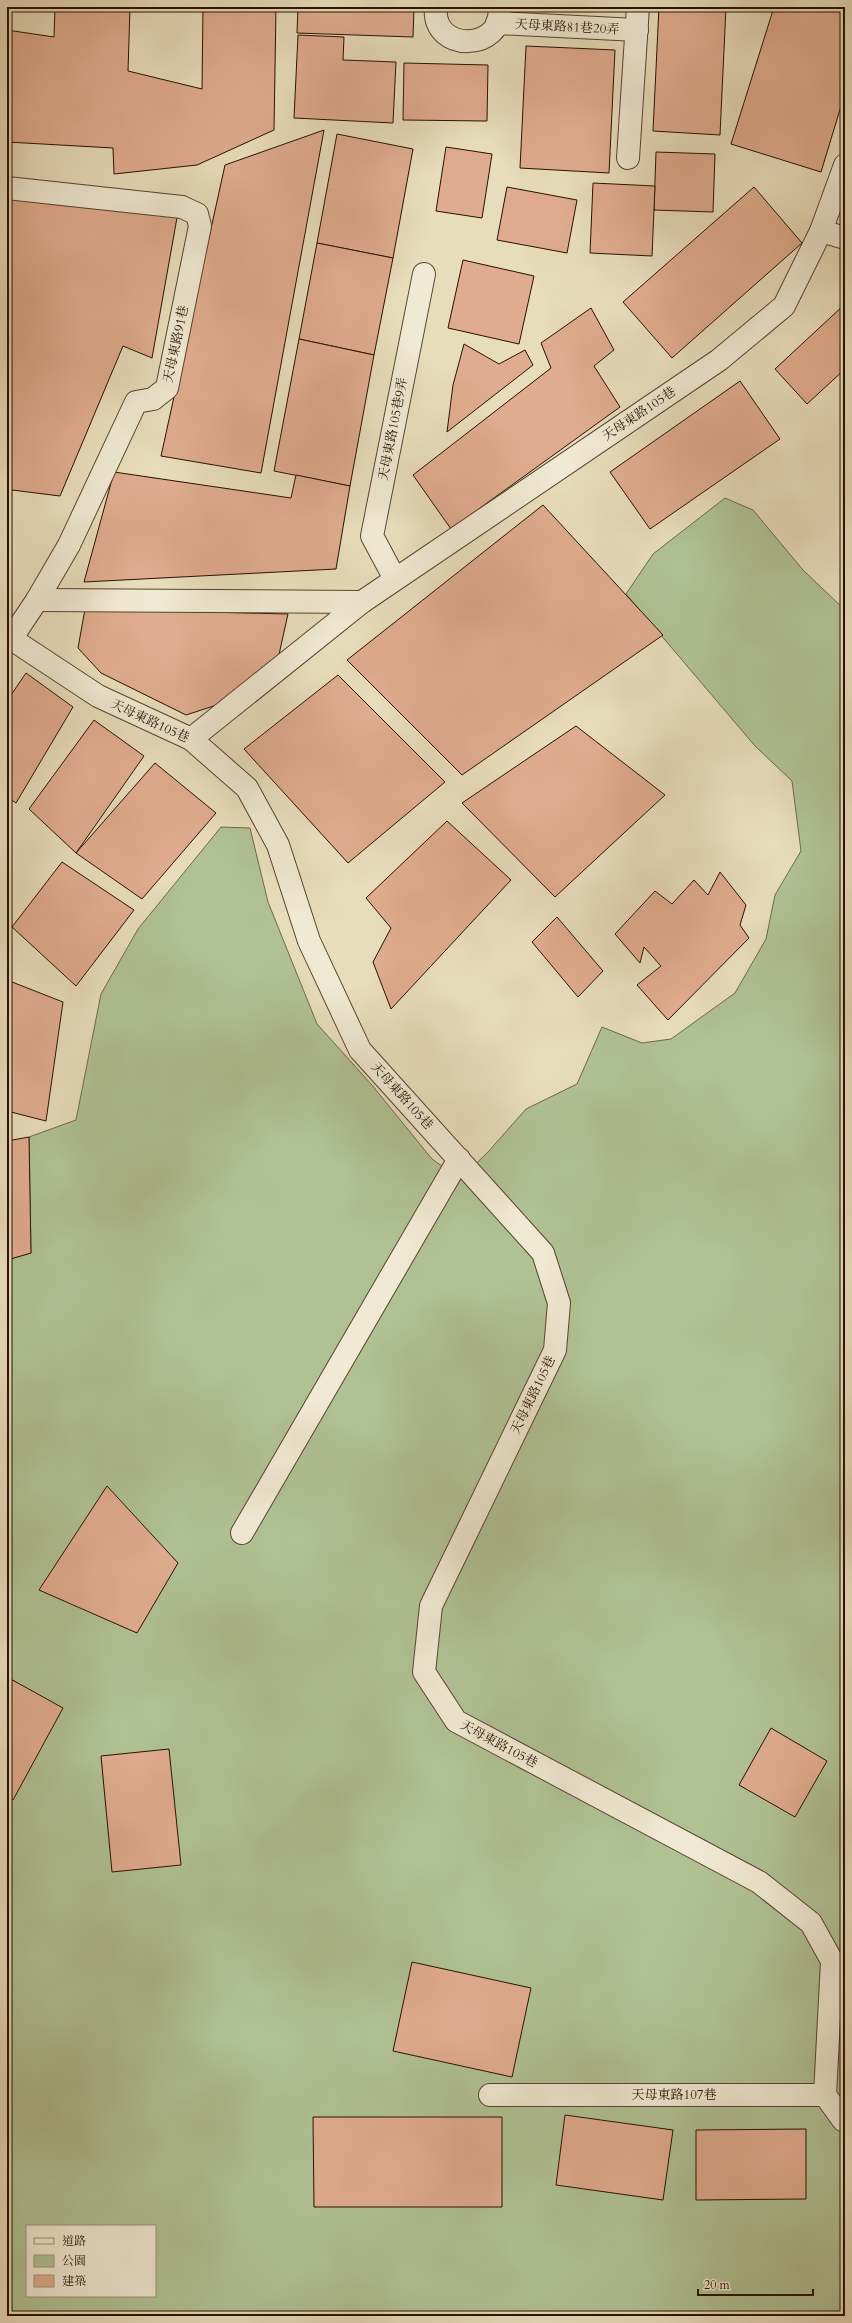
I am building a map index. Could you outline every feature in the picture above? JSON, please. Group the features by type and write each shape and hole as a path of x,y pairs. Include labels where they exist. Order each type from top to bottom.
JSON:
{"street":[{"name":"天母東路81巷20弄","path":"436,7 438,21 444,32 454,39 467,43 479,40 489,34 498,15 637,30"},
{"name":"天母東路81巷20弄","path":"628,158 638,7"},
{"name":"天母東路105巷","path":"191,739 362,602 719,360 784,306 821,231 845,165"},
{"name":"天母東路91巷","path":"7,188 182,207 197,214 200,226 167,388 153,399 136,402 69,545 37,600 9,637"},
{"path":"821,231 845,238"},
{"name":"天母東路105巷9弄","path":"395,579 372,536 424,274"},
{"path":"37,600 362,602"},
{"name":"天母東路105巷","path":"9,637 98,696 191,739 247,788 278,845 309,941 360,1050 543,1253 559,1303 555,1350 431,1606 424,1672 456,1721 759,1882 812,1923 832,1960 825,2095"},
{"path":"242,1533 459,1160"},
{"name":"天母東路107巷","path":"490,2095 825,2095"},
{"path":"825,2095 843,2120 845,2120"}],"green space":[{"path":"725,498 753,510 803,570 845,610 845,2316 8,2316 7,1260 31,1253 29,1137 76,1120 101,994 138,929 221,827 250,828 268,902 317,1024 371,1084 432,1159 460,1179 488,1152 526,1109 577,1084 602,1027 642,1043 671,1039 735,993 766,939 775,895 801,851 792,781 755,746 626,594 653,554"}],"building":[{"path":"55,7 130,7 128,71 202,89 203,7 276,7 274,130 197,165 114,174 113,148 7,142 7,30 54,37"},
{"path":"298,7 414,7 413,37 297,33"},
{"path":"659,7 726,7 720,135 653,131"},
{"path":"774,7 828,7 845,12 845,93 821,172 731,144"},
{"path":"298,35 344,37 343,60 396,62 393,123 294,118"},
{"path":"526,46 615,50 609,173 520,168"},
{"path":"404,63 488,65 487,121 403,120"},
{"path":"324,130 261,473 161,456 225,165"},
{"path":"337,134 413,149 393,258 317,243"},
{"path":"446,147 492,154 482,218 436,211"},
{"path":"656,152 715,154 713,212 654,210"},
{"path":"593,183 655,186 652,256 590,253"},
{"path":"507,187 577,200 567,253 497,240"},
{"path":"754,187 802,243 672,358 623,302"},
{"path":"7,193 178,212 152,358 123,346 60,496 12,490 7,503"},
{"path":"317,243 393,258 374,355 299,339"},
{"path":"463,260 534,276 519,344 448,328"},
{"path":"845,304 845,369 807,404 775,369"},
{"path":"591,308 614,350 594,366 620,407 451,529 413,475 551,368 541,343"},
{"path":"299,339 374,355 350,486 274,471"},
{"path":"464,344 499,364 525,350 533,365 447,432 453,385"},
{"path":"740,381 780,439 650,529 610,472"},
{"path":"114,472 291,498 296,475 350,486 336,569 84,582"},
{"path":"543,505 663,635 462,775 347,660"},
{"path":"85,609 288,614 278,659 226,702 186,715 101,673 78,648"},
{"path":"26,673 73,707 16,803 7,797 7,701"},
{"path":"338,675 445,782 348,863 244,749"},
{"path":"94,720 144,756 76,853 29,809"},
{"path":"576,726 665,795 555,897 462,803"},
{"path":"155,763 216,813 142,899 76,853"},
{"path":"447,821 511,880 391,1009 373,962 391,928 366,898"},
{"path":"62,862 134,910 76,986 12,927"},
{"path":"720,872 746,905 740,925 749,938 668,1020 637,985 661,966 644,947 640,963 615,934 655,891 672,904 694,880 708,895"},
{"path":"557,917 603,971 578,997 532,942"},
{"path":"7,980 63,1002 46,1121 7,1111"},
{"path":"29,1137 31,1253 7,1260 7,1141"},
{"path":"107,1486 178,1563 137,1633 39,1590"},
{"path":"7,1677 63,1708 13,1800 7,1797"},
{"path":"771,1728 827,1761 795,1817 739,1785"},
{"path":"169,1749 181,1865 112,1872 101,1756"},
{"path":"412,1962 531,1988 512,2077 393,2051"},
{"path":"565,2115 673,2130 663,2200 556,2185"},
{"path":"313,2117 502,2117 502,2207 314,2207"},
{"path":"806,2129 806,2199 696,2200 696,2130"}]}
